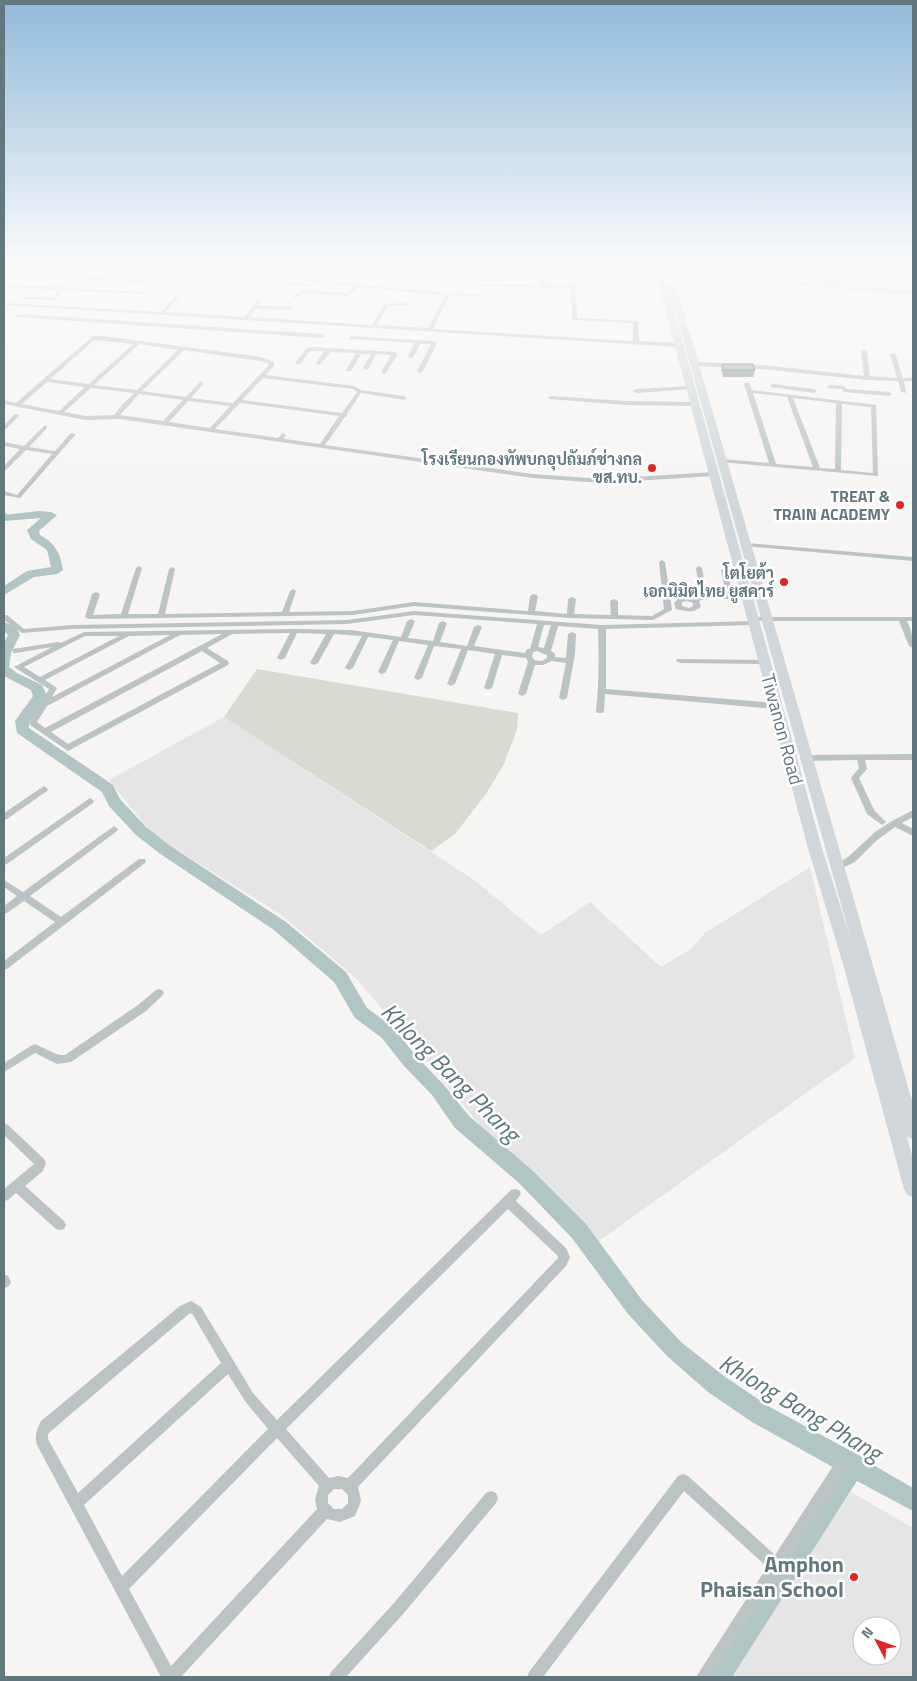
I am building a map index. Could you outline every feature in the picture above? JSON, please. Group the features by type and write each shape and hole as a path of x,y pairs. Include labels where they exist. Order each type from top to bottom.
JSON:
{"main road":[{"name":"Tiwanon Road","path":"678,345 712,470 760,623 806,758 838,867 860,971 913,1189"},
{"path":"683,345 690,346"},
{"name":"Tiwanon Road","path":"690,346 746,545 760,623 764,662 814,845 860,971 913,1132"},
{"path":"712,470 723,465"}],"street":[{"path":"18,403 84,345"},
{"path":"61,412 134,345"},
{"path":"159,345 268,360 271,362 271,366 214,428"},
{"path":"314,349 316,345"},
{"path":"350,351 352,345"},
{"path":"384,353 389,345"},
{"path":"411,356 416,345"},
{"path":"420,371 433,345"},
{"path":"117,415 182,348"},
{"path":"298,363 308,350 314,349 394,354 384,372"},
{"path":"319,363 328,350"},
{"path":"349,370 359,352"},
{"path":"864,352 869,379 877,404"},
{"path":"366,368 374,353"},
{"path":"894,354 904,392"},
{"path":"695,364 761,367 869,379 913,379"},
{"path":"773,386 814,388 811,372"},
{"path":"262,376 354,388 360,391 404,398"},
{"path":"838,471 844,389 841,376"},
{"path":"45,380 186,399 345,415"},
{"path":"167,421 201,383"},
{"path":"747,384 773,465"},
{"path":"830,387 889,394"},
{"path":"636,391 690,388"},
{"path":"323,443 345,415 360,391"},
{"path":"723,465 773,465 876,475 874,406 750,391"},
{"path":"789,396 817,469"},
{"path":"551,398 626,403 694,404"},
{"path":"4,400 85,418 117,415 167,421 550,477 602,481 712,470"},
{"path":"4,428 16,415"},
{"path":"4,469 45,427"},
{"path":"4,493 18,497 73,434"},
{"path":"4,444 56,453"},
{"path":"746,545 913,559"},
{"path":"662,562 668,610"},
{"path":"124,616 138,568"},
{"path":"699,568 704,597"},
{"path":"161,615 172,569"},
{"path":"688,626 678,602 682,599 694,600 704,597 730,596 724,570"},
{"path":"285,612 293,591"},
{"path":"96,594 90,617 285,612 353,613 414,604 570,616 653,618 668,610 681,607 693,610"},
{"path":"531,613 534,596"},
{"path":"570,616 572,598"},
{"path":"693,610 697,606 694,600"},
{"path":"614,601 615,617"},
{"path":"693,610 698,626"},
{"path":"4,617 22,631 72,627 347,622 414,614 602,627 760,623 907,623 913,619"},
{"path":"382,672 411,621"},
{"path":"907,623 913,646"},
{"path":"418,678 444,624"},
{"path":"522,694 541,624"},
{"path":"547,651 556,625"},
{"path":"451,684 478,627"},
{"path":"600,711 602,627"},
{"path":"281,658 295,631"},
{"path":"202,648 225,663 68,748 33,723 53,688 18,667 84,634 295,631 366,634 531,656 543,663 551,659 570,661"},
{"path":"46,731 231,632"},
{"path":"314,663 331,632"},
{"path":"44,704 179,633"},
{"path":"39,680 129,634"},
{"path":"349,668 366,634"},
{"path":"563,698 570,661 572,634"},
{"path":"16,650 66,643"},
{"path":"531,656 547,651"},
{"path":"547,651 551,654 551,659"},
{"path":"488,688 499,652"},
{"path":"680,661 764,662"},
{"path":"601,691 776,706"},
{"path":"806,758 913,757"},
{"path":"862,758 863,769 855,778 856,783 870,812 882,822"},
{"path":"4,817 44,789"},
{"path":"4,862 90,801"},
{"path":"838,867 850,863 867,843 894,823 913,813"},
{"path":"894,823 913,833"},
{"path":"4,911 114,829"},
{"path":"4,966 142,860"},
{"path":"4,883 61,922"},
{"path":"4,1068 34,1048 40,1049 55,1060 67,1060 159,994"},
{"path":"4,1128 40,1163 40,1167 4,1196"},
{"path":"17,1186 60,1225"},
{"path":"121,1587 276,1429 512,1198 562,1252 564,1257 562,1262 350,1486"},
{"path":"325,1511 170,1677 42,1440 42,1433 46,1426 184,1310 191,1307 196,1311 249,1397 327,1486"},
{"path":"76,1504 229,1364"},
{"path":"703,1677 840,1468"},
{"path":"339,1481 350,1486 354,1499 348,1511 336,1516 325,1511 322,1499 327,1486 339,1481"},
{"path":"534,1677 683,1481 776,1566"},
{"path":"336,1677 399,1608 491,1498"}],"shaded area":[{"path":"257,669 518,713 517,729 504,764 486,794 455,834 431,851 224,717"},
{"path":"224,717 474,880 541,935 590,902 661,967 691,949 705,933 810,867 855,1058 596,1243 490,1137 356,978 280,914 161,840 150,831 109,780"},
{"name":"Amphon Phaisan School","path":"851,1492 913,1528 913,1677 729,1677"}],"building":[{"path":"722,364 753,364 755,370 724,370"}],"waterway":[{"name":"Khlong Bang Phang","path":"4,518 39,514 51,515 33,530 35,537 52,549 57,570 31,574 4,591"},
{"name":"Khlong Bang Phang","path":"4,626 12,630 14,635 5,653 4,665"},
{"name":"Khlong Bang Phang","path":"4,669 12,676 37,688 40,696 35,706 22,721 22,730 108,789 114,802 141,831 164,849 280,926 340,977 361,1013 388,1033 410,1061 438,1090 462,1122 526,1177 579,1231 635,1307 674,1349 716,1384 760,1414 853,1466"},
{"path":"718,1677 853,1466"},
{"name":"Khlong Bang Phang","path":"853,1466 913,1500"}],"place":[{"name":"โรงเรียนกองทัพบกอุปถัมภ์ช่างกล ขส.ทบ.","path":"652,468"},
{"name":"TREAT & TRAIN ACADEMY","path":"900,505"},
{"name":"โตโยต้า เอกนิมิตไทย ยูสคาร์","path":"784,582"},
{"name":"Amphon Phaisan School","path":"854,1577"}]}
